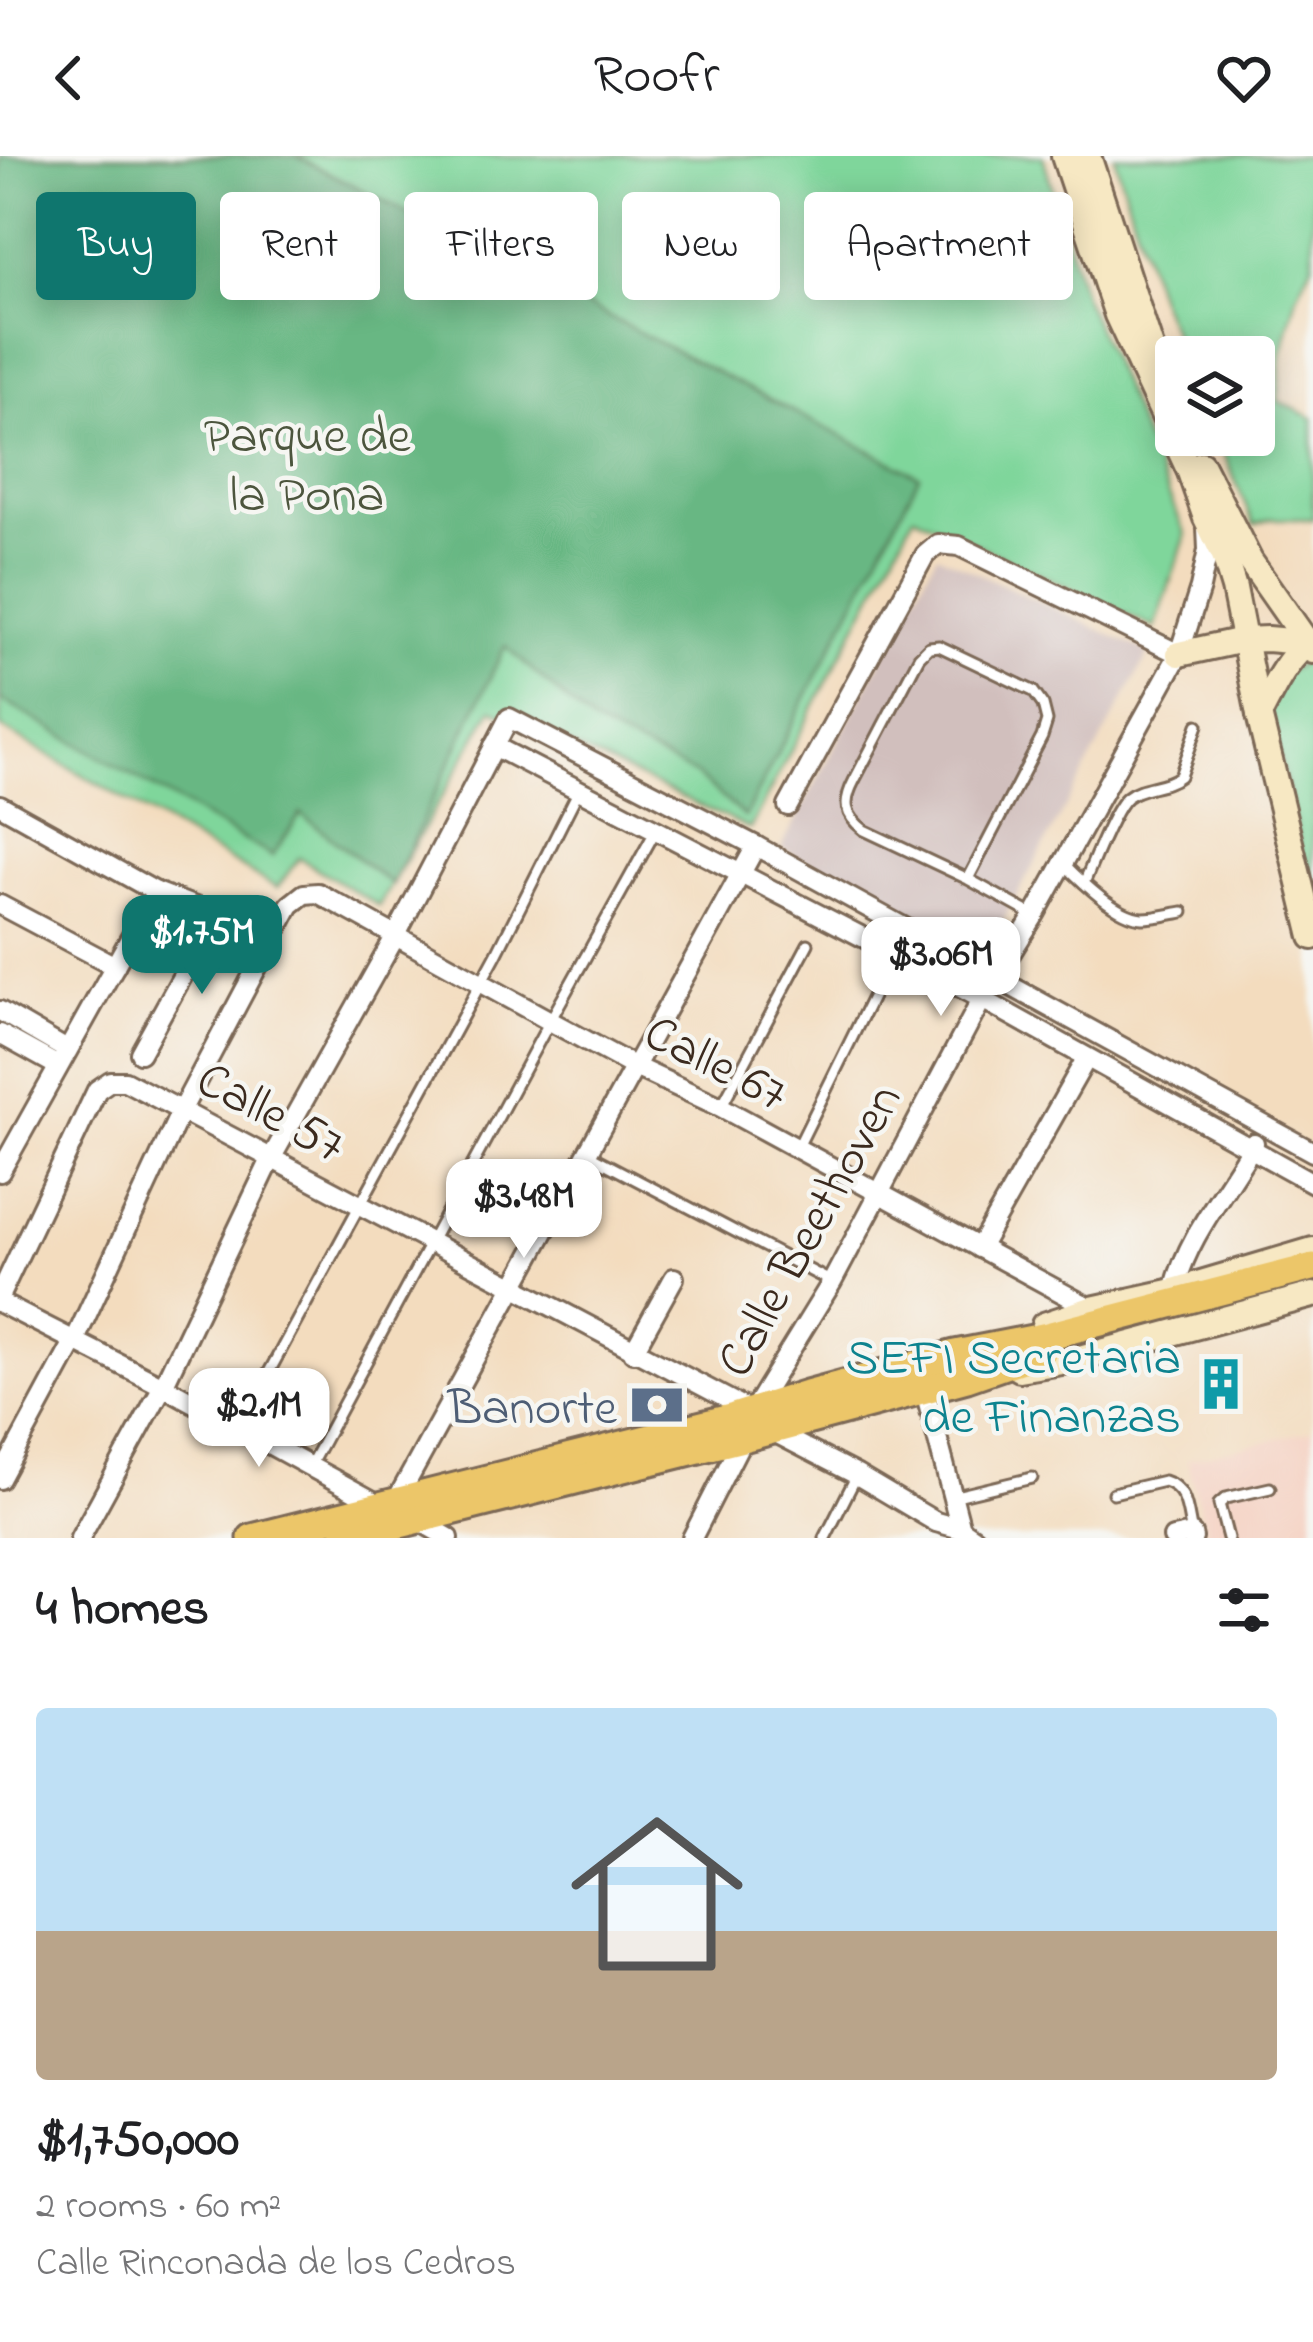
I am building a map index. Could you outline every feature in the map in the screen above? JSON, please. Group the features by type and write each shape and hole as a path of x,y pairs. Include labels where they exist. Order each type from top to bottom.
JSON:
{"main road":[{"path":"1064,156 1117,315 1224,555 1313,937"},
{"path":"1088,156 1155,358"},
{"path":"1198,456 1250,561 1311,640"},
{"path":"1190,472 1283,629 1311,640"},
{"path":"1179,654 1243,640 1311,640"},
{"path":"1259,715 1297,652 1311,640"},
{"path":"252,1538 395,1518 925,1387 961,1366 1092,1309 1174,1291 1313,1250"},
{"path":"755,1427 806,1394 961,1366 1313,1267"},
{"path":"1029,1348 1313,1282"},
{"path":"961,1366 1068,1361 1313,1295"},
{"path":"344,1538 395,1518"}],"street":[{"name":"Calle Beethoven","path":"692,1538 982,999 1034,916 1179,654 1208,550 1204,512"},
{"path":"788,806 925,555 938,544 959,546 1179,654"},
{"path":"80,1538 163,1386 272,1157 395,937 509,718 756,845 1313,1152"},
{"path":"494,746 982,999 1313,1183"},
{"path":"0,805 156,892 240,928"},
{"path":"395,1518 633,1066 756,845"},
{"path":"0,1172 8,1140 63,1058 156,892"},
{"name":"Calle 67","path":"182,1109 290,905 304,895 318,893 1092,1309"},
{"path":"0,905 115,966"},
{"path":"140,1053 216,916"},
{"path":"0,1011 63,1058"},
{"path":"0,1034 63,1058"},
{"path":"979,1248 1086,1059"},
{"name":"Calle 57","path":"0,1299 97,1090 110,1081 125,1081 515,1287 755,1427 857,1475 933,1529 968,1534"},
{"path":"0,1479 75,1340 182,1109"},
{"path":"1174,1291 1179,1269 1264,1123"},
{"path":"633,1352 674,1278"},
{"path":"0,1299 310,1466 395,1518 449,1538"},
{"name":"Calle 57","path":"925,1387 952,1497 968,1534"}],"lane":[{"path":"968,879 1047,721 1033,691 939,646 929,647 919,657 845,798 846,809 864,830 1034,916"},
{"path":"1084,883 1123,800 1175,781 1198,725"},
{"path":"238,1429 579,790"},
{"path":"310,1466 656,830"},
{"path":"1062,863 1131,915 1142,918 1183,912"},
{"path":"721,1107 808,944"},
{"path":"797,1149 882,977"},
{"path":"586,1154 832,1282"},
{"path":"825,1538 857,1475"},
{"path":"952,1497 1032,1478"},
{"path":"1113,1493 1172,1483 1183,1494 1186,1537"},
{"path":"1228,1538 1220,1504 1226,1498 1270,1488"}],"shaded area":[{"path":"937,554 1149,653 983,958 781,848"},
{"path":"1313,1430 1313,1538 1208,1538 1187,1460"}],"green space":[{"name":"Parque de la Pona","path":"0,156 1043,156 1053,192 804,192 804,300 1073,300 1073,260 1083,295 1186,535 1155,628 914,515 750,829 492,709 379,906 299,858 277,888 0,727"},
{"name":"Parque de la Pona","path":"0,156 296,156 366,192 220,192 220,300 380,300 380,199 404,211 404,300 576,300 919,476 745,817 696,775 592,723 505,646 392,885 301,814 272,856 0,699"},
{"path":"1114,156 1313,156 1313,262 1297,295 1282,353 1278,401 1313,418 1313,519 1270,519 1254,525 1225,456 1275,456 1275,336 1174,336"},
{"path":"1308,659 1313,666 1313,903 1263,685"}],"place":[{"name":"SEFI Secretaria de Finanzas","path":"1221,1384"},
{"name":"Banorte","path":"657,1405"}]}
